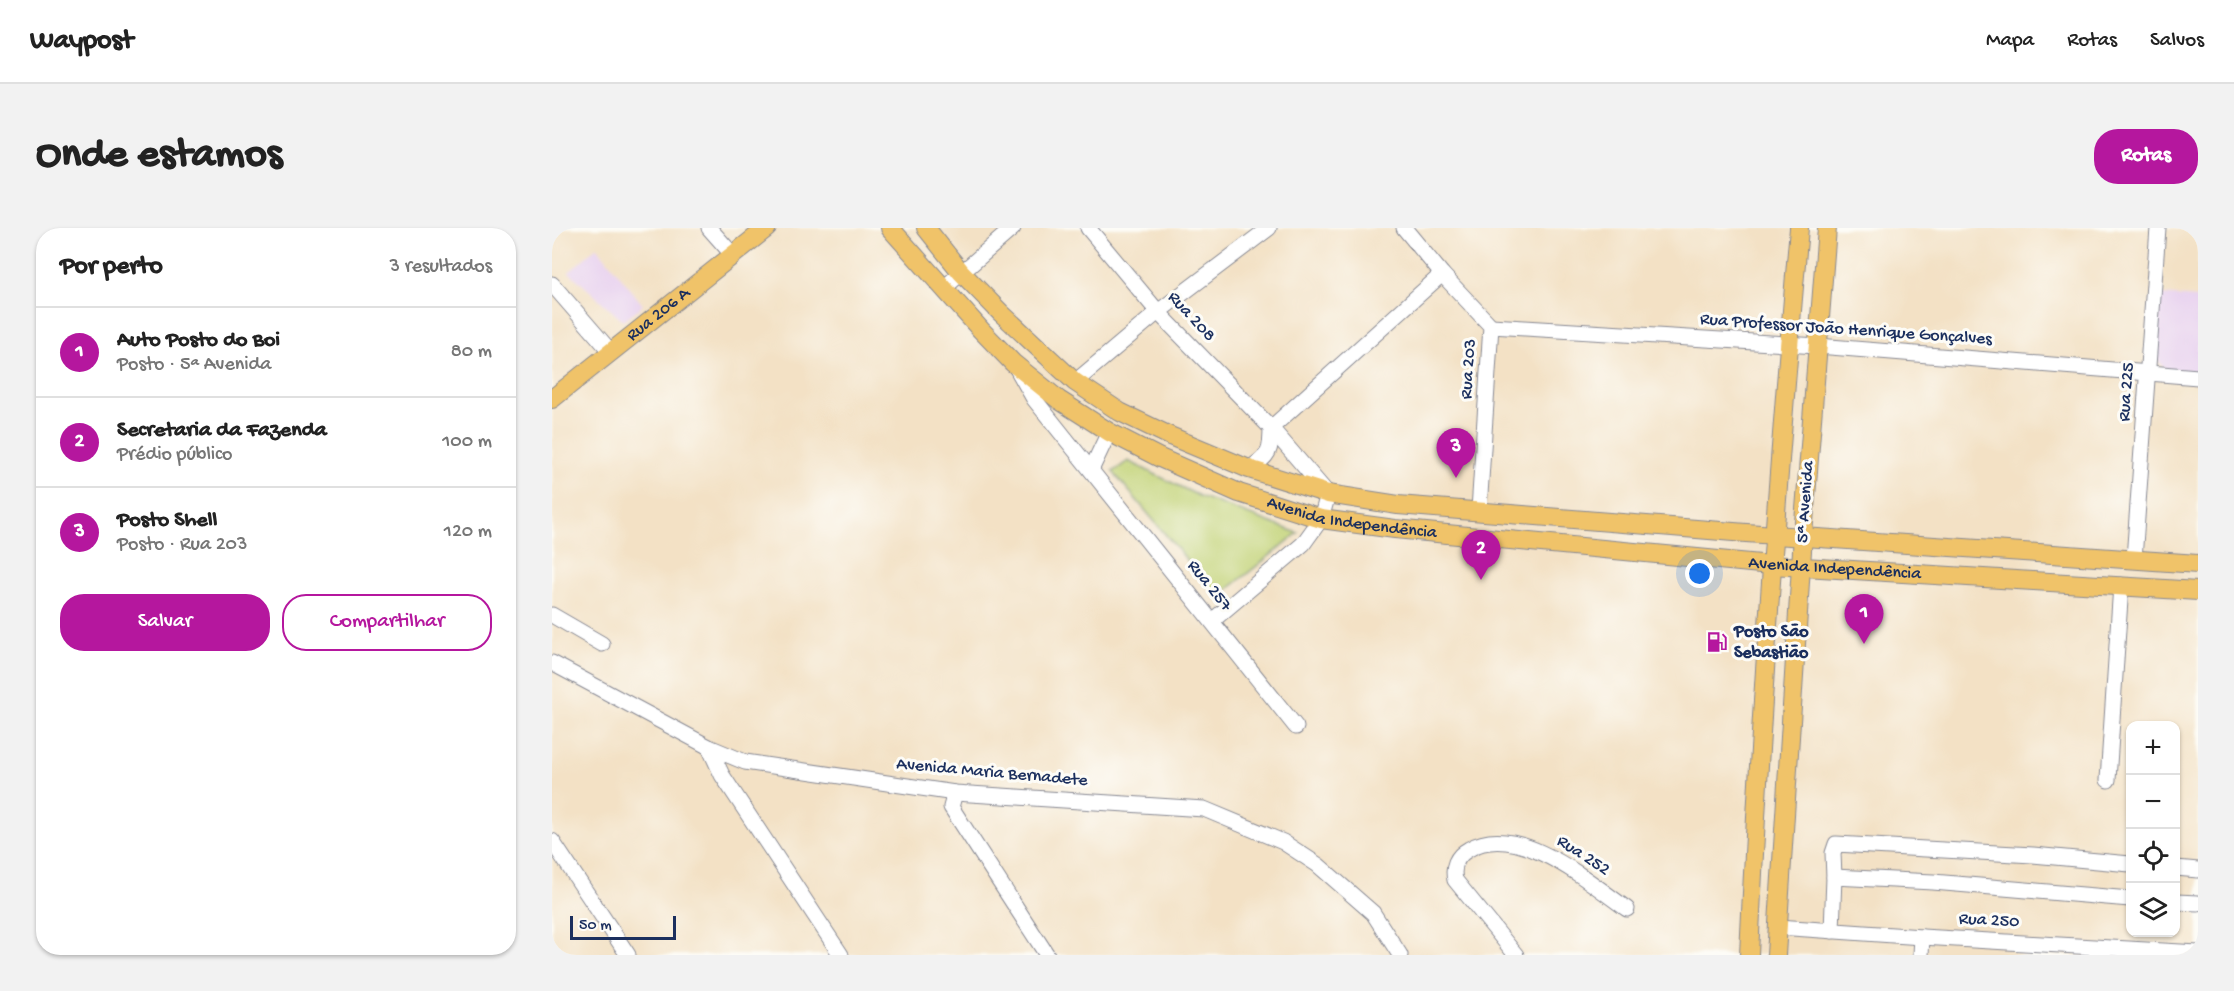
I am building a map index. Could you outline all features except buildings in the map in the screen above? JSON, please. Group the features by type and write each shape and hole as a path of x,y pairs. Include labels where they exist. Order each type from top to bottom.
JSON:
{"main road":[{"name":"Rua 206 A","path":"552,399 767,228"},
{"name":"Avenida Independência","path":"890,228 1013,363 1059,400 1109,432 1160,458 1239,493 1322,519 1395,529 1771,565 2198,591"},
{"name":"Avenida Independência","path":"926,228 961,272 1001,313 1075,382 1120,412 1249,469 1328,494 1398,505 1773,535 1803,535 2198,564"},
{"name":"5ª Avenida","path":"1749,955 1773,535 1799,228"},
{"name":"5ª Avenida","path":"1776,955 1803,535 1827,228"},
{"path":"981,330 1001,313"}],"street":[{"path":"710,228 732,254"},
{"path":"944,288 1013,228"},
{"name":"Rua 208","path":"1088,228 1158,312 1271,428 1328,494"},
{"path":"1075,382 1158,312 1269,228"},
{"name":"Rua 203","path":"1404,228 1442,274 1491,326 1479,510"},
{"name":"Rua 225","path":"2134,559 2158,228"},
{"path":"1249,469 1263,460 1271,448 1271,428 1442,274"},
{"path":"552,284 611,352"},
{"name":"Rua Professor João Henrique Gonçalves","path":"1491,326 1818,346 2198,377"},
{"name":"Rua 257","path":"1013,363 1034,399 1296,727"},
{"path":"1091,470 1109,432"},
{"path":"1212,621 1303,544 1322,519 1328,494"},
{"path":"2108,780 2121,585"},
{"path":"552,615 602,644"},
{"name":"Avenida Maria Bernadete","path":"552,663 709,747 745,762 955,793 1204,809 1283,842 1318,865 1373,913 1400,955"},
{"path":"709,747 722,776 841,955"},
{"path":"955,793 951,807 1047,955"},
{"path":"552,841 628,955"},
{"name":"Rua 252","path":"1516,955 1455,880 1453,870 1458,859 1466,850 1479,843 1528,846 1555,858 1627,909"},
{"path":"1832,931 1833,853 1836,844 2032,855 2126,864"},
{"path":"2180,868 2198,870"},
{"path":"1834,877 1933,882 2126,899"},
{"path":"2180,902 2198,903"},
{"name":"Rua 250","path":"1778,927 2198,953"},
{"path":"1921,955 1922,937"}],"shaded area":[{"path":"597,247 643,305 623,321 569,272"},
{"path":"2160,295 2198,298 2198,372 2166,370 2156,358"}],"green space":[{"path":"1128,461 1199,496 1298,533 1218,597 1113,472"}],"place":[{"name":"Posto Shell","path":"1456,478"},
{"name":"Secretaria da Fazenda","path":"1481,580"},
{"name":"Posto São Sebastião","path":"1717,642"},
{"name":"Auto Posto do Boi","path":"1864,644"}]}
